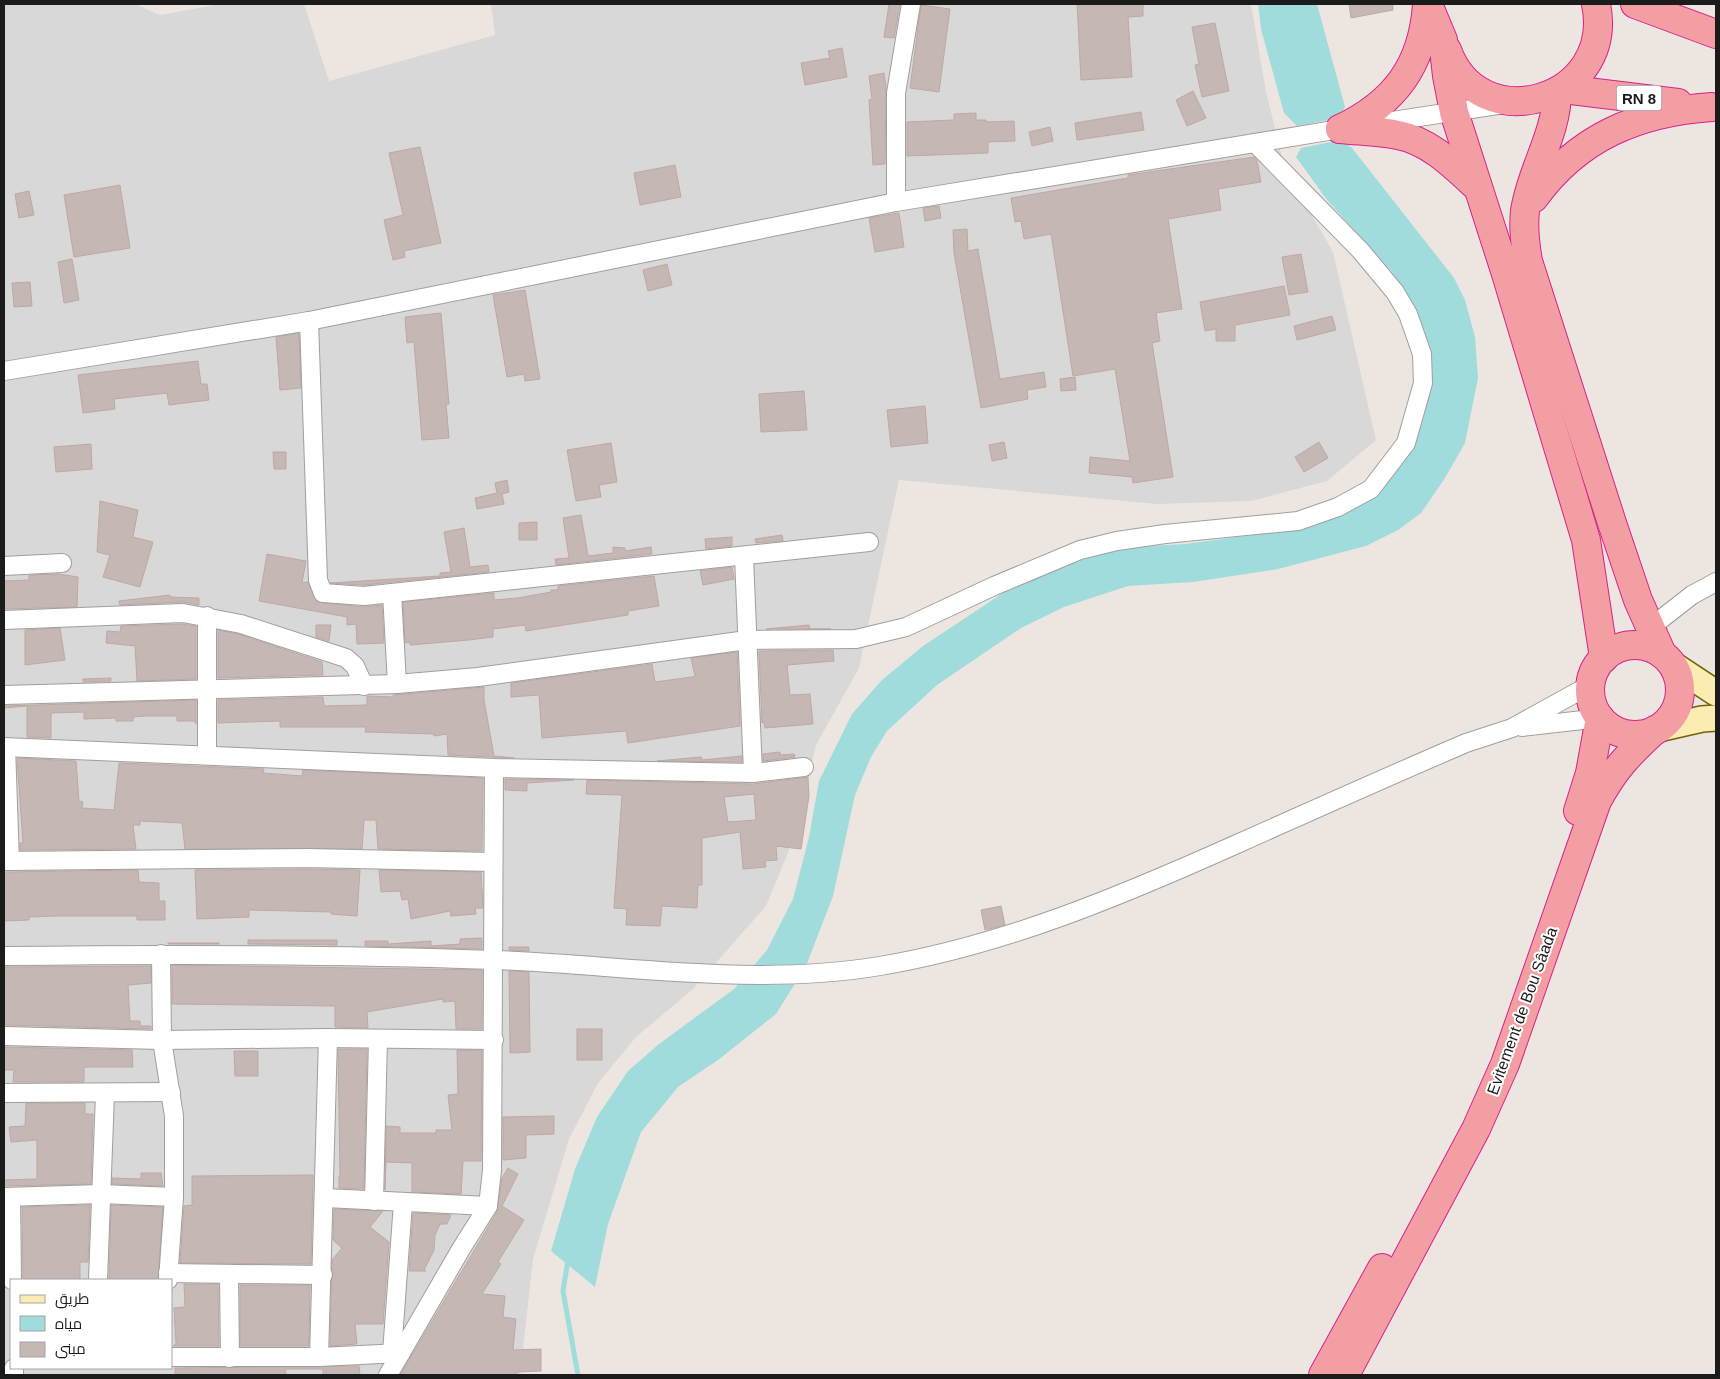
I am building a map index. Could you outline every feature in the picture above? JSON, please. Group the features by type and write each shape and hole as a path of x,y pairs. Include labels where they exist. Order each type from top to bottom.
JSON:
{"highway":[{"path":"1428,4 1450,58 1459,73 1473,86 1489,95 1506,100 1525,101 1541,99 1560,91 1581,73 1593,53 1599,29 1596,4"},
{"path":"1340,129 1376,109 1404,79 1422,42 1428,4"},
{"path":"1445,4 1442,18 1447,76 1454,112 1586,540 1604,658"},
{"path":"1635,4 1716,34"},
{"path":"1560,91 1554,120 1526,210 1525,242 1533,277 1638,600 1678,678 1680,692 1677,706 1670,719 1657,729 1644,734 1624,734 1614,730 1600,718 1592,703 1590,686 1595,670 1604,658 1617,649 1632,645 1648,647 1667,659"},
{"name":"RN 8","path":"1560,91 1714,107"},
{"path":"1526,210 1544,184 1566,161 1606,134 1649,116 1680,109 1714,107"},
{"path":"1340,129 1400,135 1427,146 1451,162 1479,189"},
{"name":"Evitement de Bou Sâada","path":"1323,1375 1459,1126 1493,1050 1568,845 1590,773 1600,718"},
{"name":"Evitement de Bou Sâada","path":"1345,1375 1476,1129 1505,1064 1597,801 1612,773 1633,749 1657,729"}],"main road":[{"path":"1667,659 1716,693"},
{"path":"1657,729 1702,719 1716,718"}],"street":[{"path":"896,202 896,93 911,4"},
{"path":"4,372 309,321 896,202 1287,137 1525,101"},
{"path":"4,695 397,684 478,677 747,640 832,640 880,634 906,627 994,586 1080,550 1117,541 1165,534 1298,521 1338,507 1371,489 1406,443 1423,383 1422,354 1408,314 1395,292 1360,250 1255,143"},
{"path":"309,321 319,586 323,593 364,596 744,557 868,542"},
{"path":"744,557 753,773"},
{"path":"4,566 62,563"},
{"path":"1651,627 1692,595 1716,582"},
{"path":"392,593 397,684"},
{"path":"4,620 183,613 208,616 300,642 346,658 355,666 364,686"},
{"path":"207,755 208,616"},
{"path":"4,956 161,954 494,960 735,976 822,974 878,967 945,954 1064,916 1163,876 1466,743 1512,728 1590,686"},
{"path":"1512,728 1600,718"},
{"path":"492,862 307,858 7,860 5,747 494,768 753,773 804,767"},
{"path":"388,1375 397,1353 488,1206 492,1170 494,1040 492,862 494,768"},
{"path":"161,954 162,1040 174,1116 174,1197 168,1277 323,1275"},
{"path":"4,1036 162,1040 328,1038 494,1040"},
{"path":"319,1356 323,1275 328,1038"},
{"path":"374,1201 378,1039"},
{"path":"4,1093 105,1094 171,1092"},
{"path":"98,1279 105,1094"},
{"path":"12,1279 7,1197 100,1194 174,1197"},
{"path":"325,1198 488,1206"},
{"path":"397,1353 403,1203"},
{"path":"229,1275 230,1358"},
{"path":"172,1357 230,1358 397,1353"}],"shaded area":[{"path":"4,4 135,4 160,15 220,4 304,4 329,81 495,35 491,4 1251,4 1266,92 1285,169 1333,252 1376,440 1327,481 1251,501 1157,504 899,480 859,668 816,745 797,831 766,906 693,989 636,1037 598,1083 569,1139 533,1259 520,1375 4,1375"}],"water":[{"path":"1258,4 1317,4 1345,107 1339,118 1297,126 1284,113 1261,29"},
{"path":"1341,140 1352,148 1454,278 1465,300 1475,337 1478,378 1465,443 1445,478 1421,513 1398,530 1366,546 1278,569 1193,582 1128,586 1064,607 1021,628 937,685 887,731 871,757 855,795 833,896 806,966 776,1014 718,1060 678,1087 641,1132 608,1224 595,1287 551,1251 575,1169 597,1117 628,1071 659,1044 734,989 767,950 793,899 809,837 819,781 852,714 882,680 923,646 1015,585 1063,565 1129,547 1186,544 1266,533 1319,521 1373,498 1394,474 1414,438 1427,402 1430,365 1423,331 1415,306 1392,272 1327,200 1296,157 1301,148"}],"building":[{"path":"889,4 900,4 894,38 884,37"},
{"path":"1077,4 1143,4 1143,16 1128,17 1132,77 1081,80"},
{"path":"1349,4 1393,4 1393,10 1351,18"},
{"path":"921,5 950,9 939,92 910,88"},
{"path":"1215,23 1229,91 1202,97 1195,65 1199,64 1192,27"},
{"path":"842,48 847,77 805,85 801,63 830,58 828,51"},
{"path":"884,73 886,88 885,164 873,165 869,100 872,99 869,76"},
{"path":"1193,91 1206,118 1187,126 1176,100"},
{"path":"1141,112 1144,130 1077,140 1075,123"},
{"path":"976,113 976,120 986,120 987,122 1014,121 1015,141 988,142 988,153 907,156 907,122 954,120 954,114"},
{"path":"1050,127 1053,141 1032,146 1029,132"},
{"path":"420,147 441,243 404,251 405,257 393,260 384,220 403,215 389,153"},
{"path":"1254,157 1257,161 1261,182 1218,189 1221,210 1168,219 1182,309 1156,313 1160,341 1152,343 1173,477 1133,483 1132,477 1089,473 1090,457 1130,461 1115,369 1073,376 1051,234 1024,239 1021,221 1015,222 1011,198 1128,178 1128,175"},
{"path":"675,165 681,197 640,205 634,173"},
{"path":"120,185 130,248 74,257 64,195"},
{"path":"29,191 34,215 19,218 15,194"},
{"path":"939,206 941,218 925,221 923,208"},
{"path":"899,213 904,247 875,252 869,218"},
{"path":"967,229 968,251 978,249 1000,379 1044,372 1046,387 1027,390 1028,399 981,408 954,253 953,230"},
{"path":"1301,254 1308,292 1289,295 1282,257"},
{"path":"72,259 79,300 64,303 58,262"},
{"path":"667,264 672,285 648,291 643,270"},
{"path":"30,282 32,306 14,307 12,283"},
{"path":"1284,286 1290,315 1235,325 1235,341 1216,341 1216,329 1205,331 1200,302"},
{"path":"525,290 540,379 525,381 524,374 507,377 493,295"},
{"path":"441,313 449,404 446,404 449,438 422,440 414,342 407,343 405,317"},
{"path":"1332,316 1336,330 1297,340 1294,326"},
{"path":"299,333 301,388 280,390 276,337"},
{"path":"198,361 201,384 207,384 209,400 169,405 167,393 114,399 115,409 83,413 78,375"},
{"path":"1075,377 1076,390 1061,391 1060,379"},
{"path":"804,391 807,430 761,432 759,394"},
{"path":"925,406 928,443 891,447 887,410"},
{"path":"1004,442 1007,458 992,461 989,445"},
{"path":"1319,442 1328,458 1304,472 1295,457"},
{"path":"611,443 617,482 599,485 601,497 576,501 567,450"},
{"path":"91,444 92,469 56,472 54,447"},
{"path":"273,452 286,452 286,469 274,469"},
{"path":"507,480 509,492 502,494 504,504 477,509 475,498 497,493 495,483"},
{"path":"100,501 138,510 133,537 153,542 140,587 103,577 110,555 97,552"},
{"path":"581,515 588,556 613,553 613,547 625,548 625,551 651,547 652,554 556,565 555,559 569,558 563,518"},
{"path":"537,522 537,540 519,540 519,523"},
{"path":"464,528 470,567 488,565 489,572 364,585 330,583 440,576 440,573 451,572 444,532"},
{"path":"782,535 783,541 756,543 755,539"},
{"path":"732,537 732,546 706,549 705,539"},
{"path":"267,554 306,561 302,583 308,582 317,602 363,607 382,605 384,643 357,644 356,624 347,625 347,617 259,601"},
{"path":"732,567 734,579 703,585 700,571"},
{"path":"58,574 78,577 77,607 4,609 4,581 29,580 29,575"},
{"path":"654,576 659,606 628,611 628,615 526,631 525,625 493,629 493,637 410,645 410,642 405,643 403,602 494,593 494,600 518,598 558,590 558,586"},
{"path":"170,595 170,597 199,598 199,605 183,602 120,605 119,601"},
{"path":"182,624 196,626 196,679 137,681 135,646 106,643 107,631 120,632 121,626"},
{"path":"316,625 331,625 329,641 316,637"},
{"path":"809,625 810,629 766,629"},
{"path":"60,628 65,660 25,665 25,630"},
{"path":"218,630 238,634 322,662 323,675 218,678"},
{"path":"833,650 834,661 787,665 790,695 810,694 813,724 765,728 764,722 762,723 759,651"},
{"path":"737,652 740,726 628,743 626,731 542,738 539,695 511,697 511,683 652,664 655,682 692,677 695,676 691,658"},
{"path":"111,678 111,681 83,682 83,679"},
{"path":"484,687 484,700 494,756 514,758 448,755 447,734 434,736 434,734 365,732 366,727 280,727 280,721 218,723 218,700 323,697 324,706 367,705 367,696 393,697 393,695"},
{"path":"196,700 196,724 194,721 177,721 177,716 133,717 133,721 116,721 116,718 84,719 84,712 51,713 51,738 27,737 27,706 4,708 4,706"},
{"path":"780,752 780,755 794,754 795,757 763,761 763,754"},
{"path":"742,756 742,762 657,761 701,757 702,760"},
{"path":"17,758 76,761 79,801 83,802 82,808 114,810 119,763 264,769 263,773 302,776 303,770 483,778 482,851 378,849 376,820 364,820 362,849 185,849 182,823 140,821 140,825 133,825 136,849 20,850 20,843 23,843"},
{"path":"808,777 809,796 801,849 776,846 777,860 765,861 766,867 743,869 740,832 702,838 702,885 698,885 697,908 662,906 660,926 626,925 627,909 614,908 622,795 586,794 587,780 753,784","holes":["754,794 756,820 728,822 724,797"]},
{"path":"505,779 574,780 527,783 527,791 505,790"},
{"path":"138,870 139,882 159,883 159,901 165,901 165,920 137,920 137,916 54,916 4,921 4,872"},
{"path":"195,870 360,870 357,916 331,914 331,912 249,910 249,917 197,919"},
{"path":"379,870 481,872 483,908 475,908 476,914 451,916 450,911 411,919 408,899 402,900 400,891 381,892"},
{"path":"1001,906 1005,925 985,930 981,910"},
{"path":"482,938 482,949 365,946 365,941 388,941 388,944 431,941 431,946 460,944 460,939"},
{"path":"248,940 337,940 337,945 248,944"},
{"path":"219,943 219,944 168,944"},
{"path":"509,947 529,947 529,951 509,950"},
{"path":"172,965 482,970 482,1029 456,1029 455,1001 443,1002 443,999 367,1012 368,1028 335,1027 335,1006 172,1004"},
{"path":"151,966 151,983 128,985 130,1021 140,1021 140,1026 151,1026 151,1029 4,1025 4,967"},
{"path":"509,971 529,972 530,1052 510,1053"},
{"path":"577,1029 602,1029 602,1060 577,1060"},
{"path":"4,1047 132,1050 133,1067 84,1067 84,1082 13,1082 14,1070 4,1070"},
{"path":"338,1049 367,1049 364,1189 339,1188"},
{"path":"457,1050 482,1050 481,1161 463,1161 461,1194 412,1192 412,1163 386,1162 385,1190 386,1126 400,1127 400,1133 436,1133 436,1130 452,1130 448,1095 458,1094"},
{"path":"234,1051 258,1051 258,1076 235,1076"},
{"path":"26,1103 85,1103 85,1114 93,1114 91,1184 4,1186 4,1180 37,1179 37,1140 11,1142 9,1127 25,1126"},
{"path":"554,1116 554,1134 526,1135 526,1158 503,1160 503,1117"},
{"path":"508,1168 518,1174 502,1206 524,1220 498,1262 501,1264 482,1294 505,1296 503,1317 516,1319 513,1350 541,1349 541,1371 517,1372 517,1375 400,1375 497,1212 502,1178"},
{"path":"141,1173 161,1173 163,1186 112,1184 112,1178 141,1179"},
{"path":"313,1175 311,1264 180,1263 184,1206 192,1205 192,1176"},
{"path":"90,1205 88,1262 80,1262 80,1279 23,1279 22,1207"},
{"path":"111,1205 163,1207 158,1279 109,1279"},
{"path":"334,1209 383,1211 370,1227 389,1242 383,1324 355,1324 357,1344 330,1346 332,1260 342,1248 333,1240"},
{"path":"413,1213 451,1215 447,1224 440,1224 435,1235 434,1250 424,1270 426,1271 409,1271"},
{"path":"184,1284 218,1284 219,1346 173,1346 176,1344 174,1308 185,1307"},
{"path":"240,1285 310,1285 309,1346 240,1346"},
{"path":"359,1366 360,1375 323,1375 323,1369 285,1369 286,1375 175,1375 175,1368"}],"waterway":[{"path":"568,1260 563,1291 578,1375"}]}
